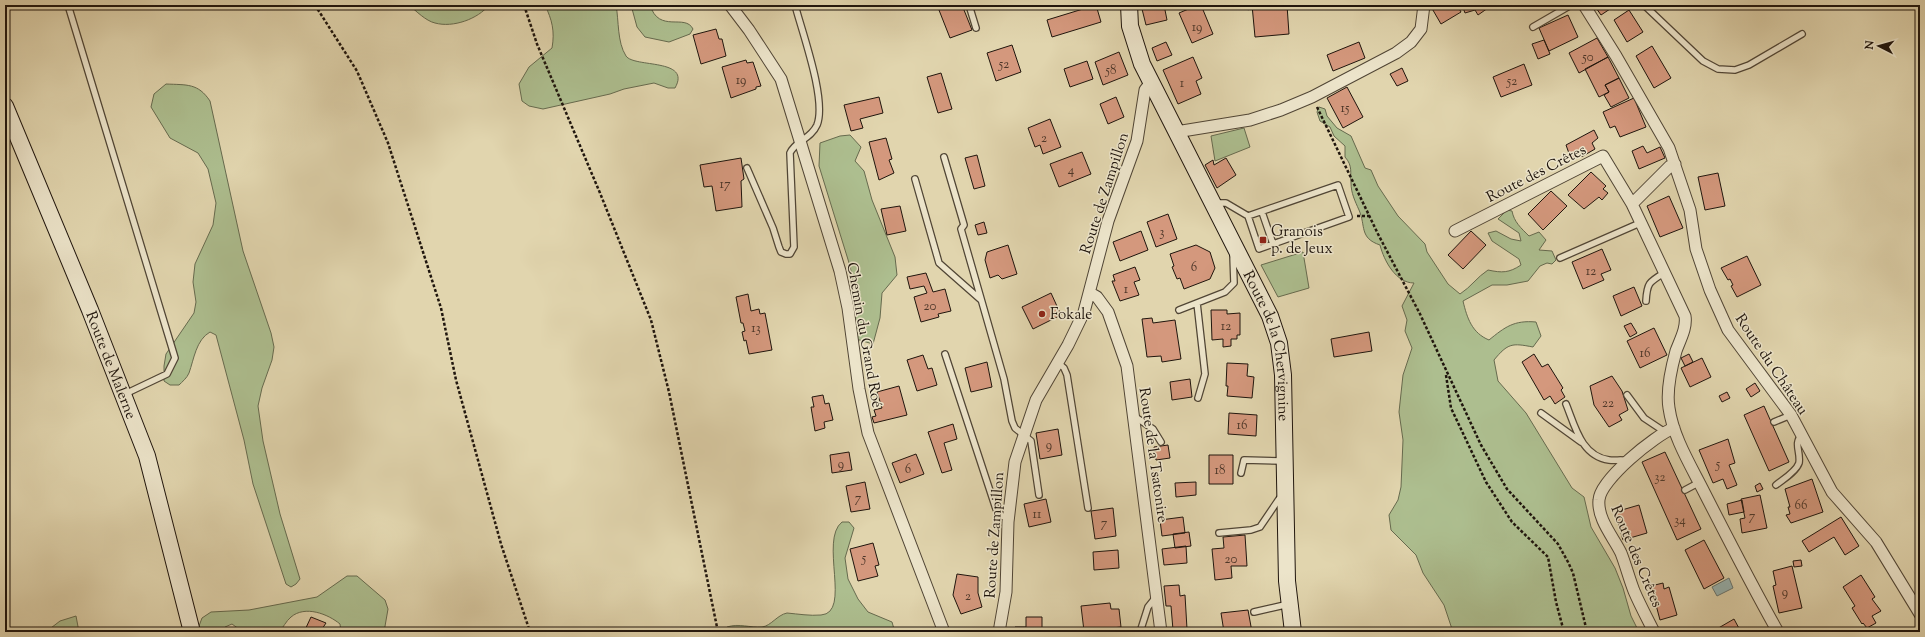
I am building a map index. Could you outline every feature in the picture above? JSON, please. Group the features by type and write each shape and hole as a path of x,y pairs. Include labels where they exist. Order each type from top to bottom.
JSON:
{"street":[{"name":"Chemin du Grand Roé","path":"730,5 749,30 781,79 844,288 859,389 868,433 944,632"},
{"name":"Route de la Chervignine","path":"1129,5 1130,26 1134,42 1151,82 1270,316 1279,343 1283,364 1285,497 1289,604 1293,632"},
{"path":"1176,132 1250,120 1281,110 1312,97 1396,53 1411,42 1421,29 1424,5"},
{"name":"Route du Château","path":"1584,5 1660,131 1675,164 1690,210 1696,249 1710,290 1728,330 1791,416 1832,492 1876,542 1920,614"},
{"name":"Route de Zampillon","path":"999,632 1006,586 1009,518 1015,462 1023,434 1039,394 1081,319 1090,293 1108,221 1137,141 1145,90 1151,82"},
{"name":"Route de Malerne","path":"5,106 124,395 147,456 192,632"},
{"name":"Route des Crêtes","path":"1454,231 1603,156 1632,204 1685,319 1685,326 1673,363 1668,392 1669,430 1700,482 1751,584 1778,632"},
{"path":"1632,204 1670,166 1675,164"},
{"name":"Route de la Tsatonire","path":"1090,293 1097,297 1111,318 1127,366 1161,632"},
{"name":"Route des Crêtes","path":"1654,632 1637,598 1624,561 1599,509 1599,496 1637,452 1669,430"}],"lane":[{"path":"68,5 175,358 167,374 124,395"},
{"path":"747,168 773,228 781,252 790,254 794,247 789,160 791,150 815,130 819,119 815,80 795,5"},
{"path":"969,5 976,28"},
{"path":"1533,27 1571,5"},
{"path":"1644,5 1703,61 1718,69 1735,70 1749,65 1802,34"},
{"path":"944,158 964,225 961,229 1004,379 1012,422 1015,428 1028,436 1031,441 1039,495"},
{"path":"915,179 939,263 981,300"},
{"path":"1213,204 1226,203 1248,216 1259,249 1349,217 1338,185 1248,216"},
{"path":"1262,212 1273,244"},
{"path":"1560,258 1640,223"},
{"path":"1179,310 1225,292 1234,283 1232,243"},
{"path":"1646,301 1646,287 1651,281 1664,273"},
{"path":"1197,303 1205,374 1198,398"},
{"path":"945,354 996,509 1002,516 1009,518"},
{"path":"1058,362 1064,368 1067,375 1088,508"},
{"path":"1627,394 1644,418 1669,430"},
{"path":"1566,404 1580,442"},
{"path":"1541,413 1599,457 1609,460 1628,461"},
{"path":"1134,416 1153,429 1161,442"},
{"path":"1774,422 1791,416"},
{"path":"1776,485 1799,464 1797,442 1802,435"},
{"path":"1241,473 1244,460 1285,461"},
{"path":"1685,490 1700,482"},
{"path":"1219,533 1251,530 1260,527 1279,500 1285,497"},
{"path":"1140,632 1148,607 1157,595"},
{"path":"1254,612 1289,604"}],"path":[{"path":"315,5 358,71 388,143 441,308 456,380 501,544 530,632"},
{"path":"524,5 536,44 600,194 651,320 669,392 718,632"},
{"path":"1312,97 1378,234 1420,314 1481,445 1507,489 1558,544 1573,573 1587,632"},
{"path":"1446,370 1451,408 1486,482 1512,522 1548,557 1556,602 1564,632"}],"green space":[{"path":"409,5 489,5 472,18 465,21 442,24 432,22 421,16"},
{"path":"545,5 616,5 621,44 626,56 631,60 660,65 676,72 678,79 675,88 668,88 654,83 543,109 529,106 522,101 519,84 529,67 552,48 552,26"},
{"path":"631,5 650,5 654,14 659,19 684,23 693,29 690,34 669,42 645,37 637,27"},
{"path":"166,84 191,86 201,91 210,101 243,251 271,333 274,347 272,360 262,388 258,406 263,441 280,514 300,579 291,587 286,584 253,484 244,440 216,335 210,332 205,335 196,350 188,375 179,385 170,385 164,381 166,354 194,313 196,302 193,282 195,264 213,225 216,203 208,169 198,153 170,138 151,107 154,94"},
{"path":"1319,107 1325,109 1327,116 1337,128 1351,136 1365,168 1371,170 1378,186 1398,216 1425,244 1427,252 1448,284 1460,294 1488,270 1505,272 1513,270 1521,265 1519,259 1492,241 1488,233 1496,231 1511,239 1521,241 1519,233 1498,219 1507,210 1512,211 1516,222 1529,236 1539,232 1546,240 1539,250 1552,251 1556,260 1552,264 1547,263 1540,266 1528,281 1507,285 1492,285 1463,301 1466,313 1474,329 1489,340 1510,325 1522,322 1536,322 1541,336 1533,347 1515,345 1507,347 1494,360 1498,381 1526,413 1572,488 1584,497 1591,527 1615,568 1623,588 1631,616 1639,632 1453,632 1444,605 1423,573 1416,555 1391,530 1389,515 1398,500 1401,487 1403,440 1399,412 1403,375 1412,348 1405,331 1407,320 1402,306 1414,283 1408,282 1396,275 1384,258 1380,245 1373,242 1366,235 1361,216 1352,194 1351,169 1348,160 1345,157 1345,146 1334,136 1330,127 1320,121 1317,112"},
{"path":"1244,128 1250,147 1215,161 1211,136"},
{"path":"850,135 861,147 855,161 864,171 872,200 895,257 897,275 882,293 880,318 873,344 856,339 856,298 850,266 819,166 820,143 840,136"},
{"path":"1303,252 1309,288 1278,297 1261,265"},
{"path":"842,522 849,522 854,528 845,558 848,579 858,599 868,612 892,622 894,629 892,632 725,632 727,627 731,626 762,627 787,613 821,615 830,611 834,602 835,589 833,544 836,531"},
{"path":"347,576 357,576 385,600 388,609 384,632 341,632 340,624 335,620 323,614 309,611 297,613 291,617 279,632 243,632 232,624 225,627 221,632 200,632 199,626 202,618 211,612 249,610 317,597"},
{"path":"76,616 79,632 41,632 47,631 60,621"}],"water":[{"path":"1729,578 1733,588 1717,596 1712,587"}],"building":[{"path":"937,5 962,5 972,30 950,38"},
{"path":"1096,5 1101,22 1052,37 1047,20"},
{"path":"1141,5 1164,5 1167,20 1146,25"},
{"path":"1201,5 1213,34 1192,43 1179,13"},
{"path":"1252,5 1287,5 1289,34 1255,37"},
{"path":"1430,5 1457,5 1461,12 1441,24"},
{"path":"1462,5 1487,5 1488,8 1478,15 1475,10 1465,13"},
{"path":"1594,5 1616,5 1601,15"},
{"path":"1629,10 1643,32 1627,42 1614,20"},
{"path":"1568,15 1578,37 1549,51 1539,28"},
{"path":"716,29 719,39 722,39 726,56 701,64 693,35"},
{"path":"1597,38 1608,57 1579,73 1569,53"},
{"path":"1544,40 1550,54 1538,59 1532,44"},
{"path":"1166,42 1172,55 1157,61 1152,48"},
{"path":"1359,42 1365,58 1333,71 1327,55"},
{"path":"1012,45 1021,72 996,81 987,53"},
{"path":"1652,46 1671,78 1654,88 1636,56"},
{"path":"1119,52 1128,75 1103,85 1095,62"},
{"path":"1193,57 1202,78 1196,81 1201,94 1178,104 1163,70"},
{"path":"1608,57 1619,78 1605,85 1609,92 1599,97 1585,69"},
{"path":"746,60 747,63 753,62 761,86 731,98 722,67"},
{"path":"1087,61 1093,79 1070,87 1064,69"},
{"path":"1524,64 1532,85 1501,97 1493,77"},
{"path":"1402,68 1408,81 1397,86 1390,74"},
{"path":"941,73 952,109 938,113 927,77"},
{"path":"1619,78 1629,98 1611,107 1604,95 1609,92 1605,85"},
{"path":"1347,87 1363,117 1343,128 1327,98"},
{"path":"879,97 883,113 860,119 863,128 851,131 844,105"},
{"path":"1116,97 1124,117 1108,124 1100,104"},
{"path":"1634,98 1646,127 1620,137 1615,126 1610,128 1603,112"},
{"path":"1050,119 1061,147 1043,154 1040,145 1035,147 1028,128"},
{"path":"1594,130 1598,138 1592,143 1595,149 1583,156 1571,159 1566,145"},
{"path":"886,138 892,159 889,160 894,173 879,180 869,142"},
{"path":"1643,146 1647,153 1660,147 1665,158 1639,169 1632,151"},
{"path":"1082,152 1091,174 1059,187 1050,164"},
{"path":"977,155 985,186 974,189 965,158"},
{"path":"741,158 744,179 741,181 742,207 716,211 712,186 704,187 700,165"},
{"path":"1226,158 1236,175 1217,188 1205,165 1213,160 1214,165"},
{"path":"1591,172 1606,186 1603,189 1608,193 1602,200 1599,197 1584,209 1568,195"},
{"path":"1718,173 1725,206 1705,210 1698,177"},
{"path":"1551,191 1567,206 1543,230 1528,214"},
{"path":"1669,196 1683,228 1660,237 1647,206"},
{"path":"900,206 906,231 887,235 881,209"},
{"path":"1168,214 1177,239 1156,247 1147,222"},
{"path":"984,222 987,233 978,235 975,225"},
{"path":"1141,231 1148,250 1120,261 1113,242"},
{"path":"1471,231 1486,245 1463,269 1448,255"},
{"path":"1008,245 1017,274 1002,279 998,275 990,278 985,260 987,252"},
{"path":"1196,245 1210,252 1215,268 1210,279 1184,289 1180,278 1177,279 1172,267 1174,266 1170,254"},
{"path":"1602,249 1611,270 1601,274 1604,280 1583,289 1572,262"},
{"path":"1747,256 1761,285 1737,297 1731,286 1733,285 1730,279 1728,280 1721,268"},
{"path":"1135,267 1140,280 1134,282 1139,295 1120,301 1112,281 1115,281 1113,275"},
{"path":"926,273 933,292 945,289 951,311 938,314 939,317 921,322 914,297 927,293 924,286 910,289 907,277"},
{"path":"1634,287 1642,306 1621,316 1613,296"},
{"path":"1051,293 1061,315 1033,329 1022,307"},
{"path":"748,294 751,311 759,309 760,314 765,313 772,350 749,354 746,340 744,341 742,332 745,331 743,323 741,323 736,297"},
{"path":"1211,310 1227,310 1227,314 1240,313 1240,335 1237,335 1237,339 1231,339 1231,346 1223,347 1223,339 1212,340"},
{"path":"1152,318 1153,323 1175,320 1181,359 1162,362 1161,356 1147,357 1142,319"},
{"path":"1631,323 1637,333 1630,337 1624,326"},
{"path":"1654,328 1667,355 1640,368 1627,341"},
{"path":"1369,332 1372,351 1334,357 1331,339"},
{"path":"1534,354 1542,367 1548,364 1563,388 1561,390 1565,397 1555,404 1550,396 1544,400 1522,362"},
{"path":"1689,354 1693,362 1685,366 1681,358"},
{"path":"923,355 928,369 932,368 937,385 917,391 907,360"},
{"path":"1702,358 1711,377 1690,387 1681,368"},
{"path":"987,362 992,387 971,392 965,368"},
{"path":"1227,363 1248,364 1247,376 1254,377 1252,398 1227,396"},
{"path":"1612,376 1622,391 1628,410 1619,415 1622,420 1609,427 1594,405 1590,386"},
{"path":"1190,379 1192,397 1172,400 1170,382"},
{"path":"1755,383 1760,391 1751,397 1746,389"},
{"path":"899,386 907,415 874,423 872,417 876,416 874,410 882,408 877,392"},
{"path":"1727,392 1730,398 1722,402 1719,396"},
{"path":"823,395 825,404 829,403 833,420 824,422 825,428 815,431 811,407 814,407 812,397"},
{"path":"1764,406 1789,462 1769,471 1744,415"},
{"path":"1229,413 1257,415 1256,436 1228,434"},
{"path":"953,424 957,439 944,443 952,470 942,473 928,432"},
{"path":"1058,429 1062,455 1040,459 1036,433"},
{"path":"1728,439 1735,463 1729,465 1737,485 1727,489 1723,479 1713,483 1699,450"},
{"path":"1168,445 1170,458 1156,460 1154,447"},
{"path":"849,452 852,470 832,473 830,455"},
{"path":"1665,452 1701,529 1677,540 1642,462"},
{"path":"916,454 924,474 900,483 892,463"},
{"path":"1209,455 1233,455 1233,484 1209,484"},
{"path":"1812,479 1823,512 1791,523 1786,515 1790,514 1788,507 1790,507 1785,489"},
{"path":"865,482 870,509 851,512 846,486"},
{"path":"1196,482 1196,495 1176,497 1175,483"},
{"path":"1760,483 1763,489 1757,492 1755,486"},
{"path":"1760,495 1767,528 1742,533 1740,519 1745,518 1741,499"},
{"path":"1046,499 1051,522 1029,527 1024,504"},
{"path":"1742,500 1744,512 1729,515 1727,504"},
{"path":"1639,505 1647,533 1623,540 1615,512"},
{"path":"1113,508 1116,536 1095,539 1091,511"},
{"path":"1183,517 1185,533 1162,536 1160,520"},
{"path":"1841,517 1859,546 1845,555 1834,537 1809,552 1802,541"},
{"path":"1189,532 1191,546 1175,548 1173,534"},
{"path":"1245,535 1247,566 1231,566 1232,578 1215,580 1212,549 1224,548 1223,537"},
{"path":"1704,540 1724,578 1704,589 1685,550"},
{"path":"873,543 879,565 875,566 878,576 858,581 850,549"},
{"path":"1186,546 1187,563 1164,565 1162,549"},
{"path":"1118,550 1119,568 1094,570 1093,552"},
{"path":"1801,560 1802,566 1794,567 1793,561"},
{"path":"1792,566 1802,608 1779,613 1773,586 1776,585 1773,571"},
{"path":"957,574 978,577 978,593 982,607 961,614 953,595"},
{"path":"1861,575 1875,597 1872,599 1881,611 1872,616 1876,623 1867,628 1863,623 1862,624 1852,608 1855,606 1843,587"},
{"path":"1663,583 1664,589 1669,587 1677,615 1660,620 1651,586"},
{"path":"1179,585 1180,596 1185,595 1187,629 1173,630 1171,606 1166,606 1164,586"},
{"path":"1110,603 1111,609 1119,609 1121,627 1084,631 1081,606"},
{"path":"1248,610 1252,632 1224,632 1221,613"},
{"path":"311,617 326,623 320,632 304,632"},
{"path":"1026,617 1042,617 1042,632 1015,632 1015,627 1026,627"},
{"path":"1734,619 1741,632 1716,632 1715,630"}],"place":[{"name":"Granois p. de Jeux","path":"1263,240"},
{"name":"Fokale","path":"1042,314"}]}
